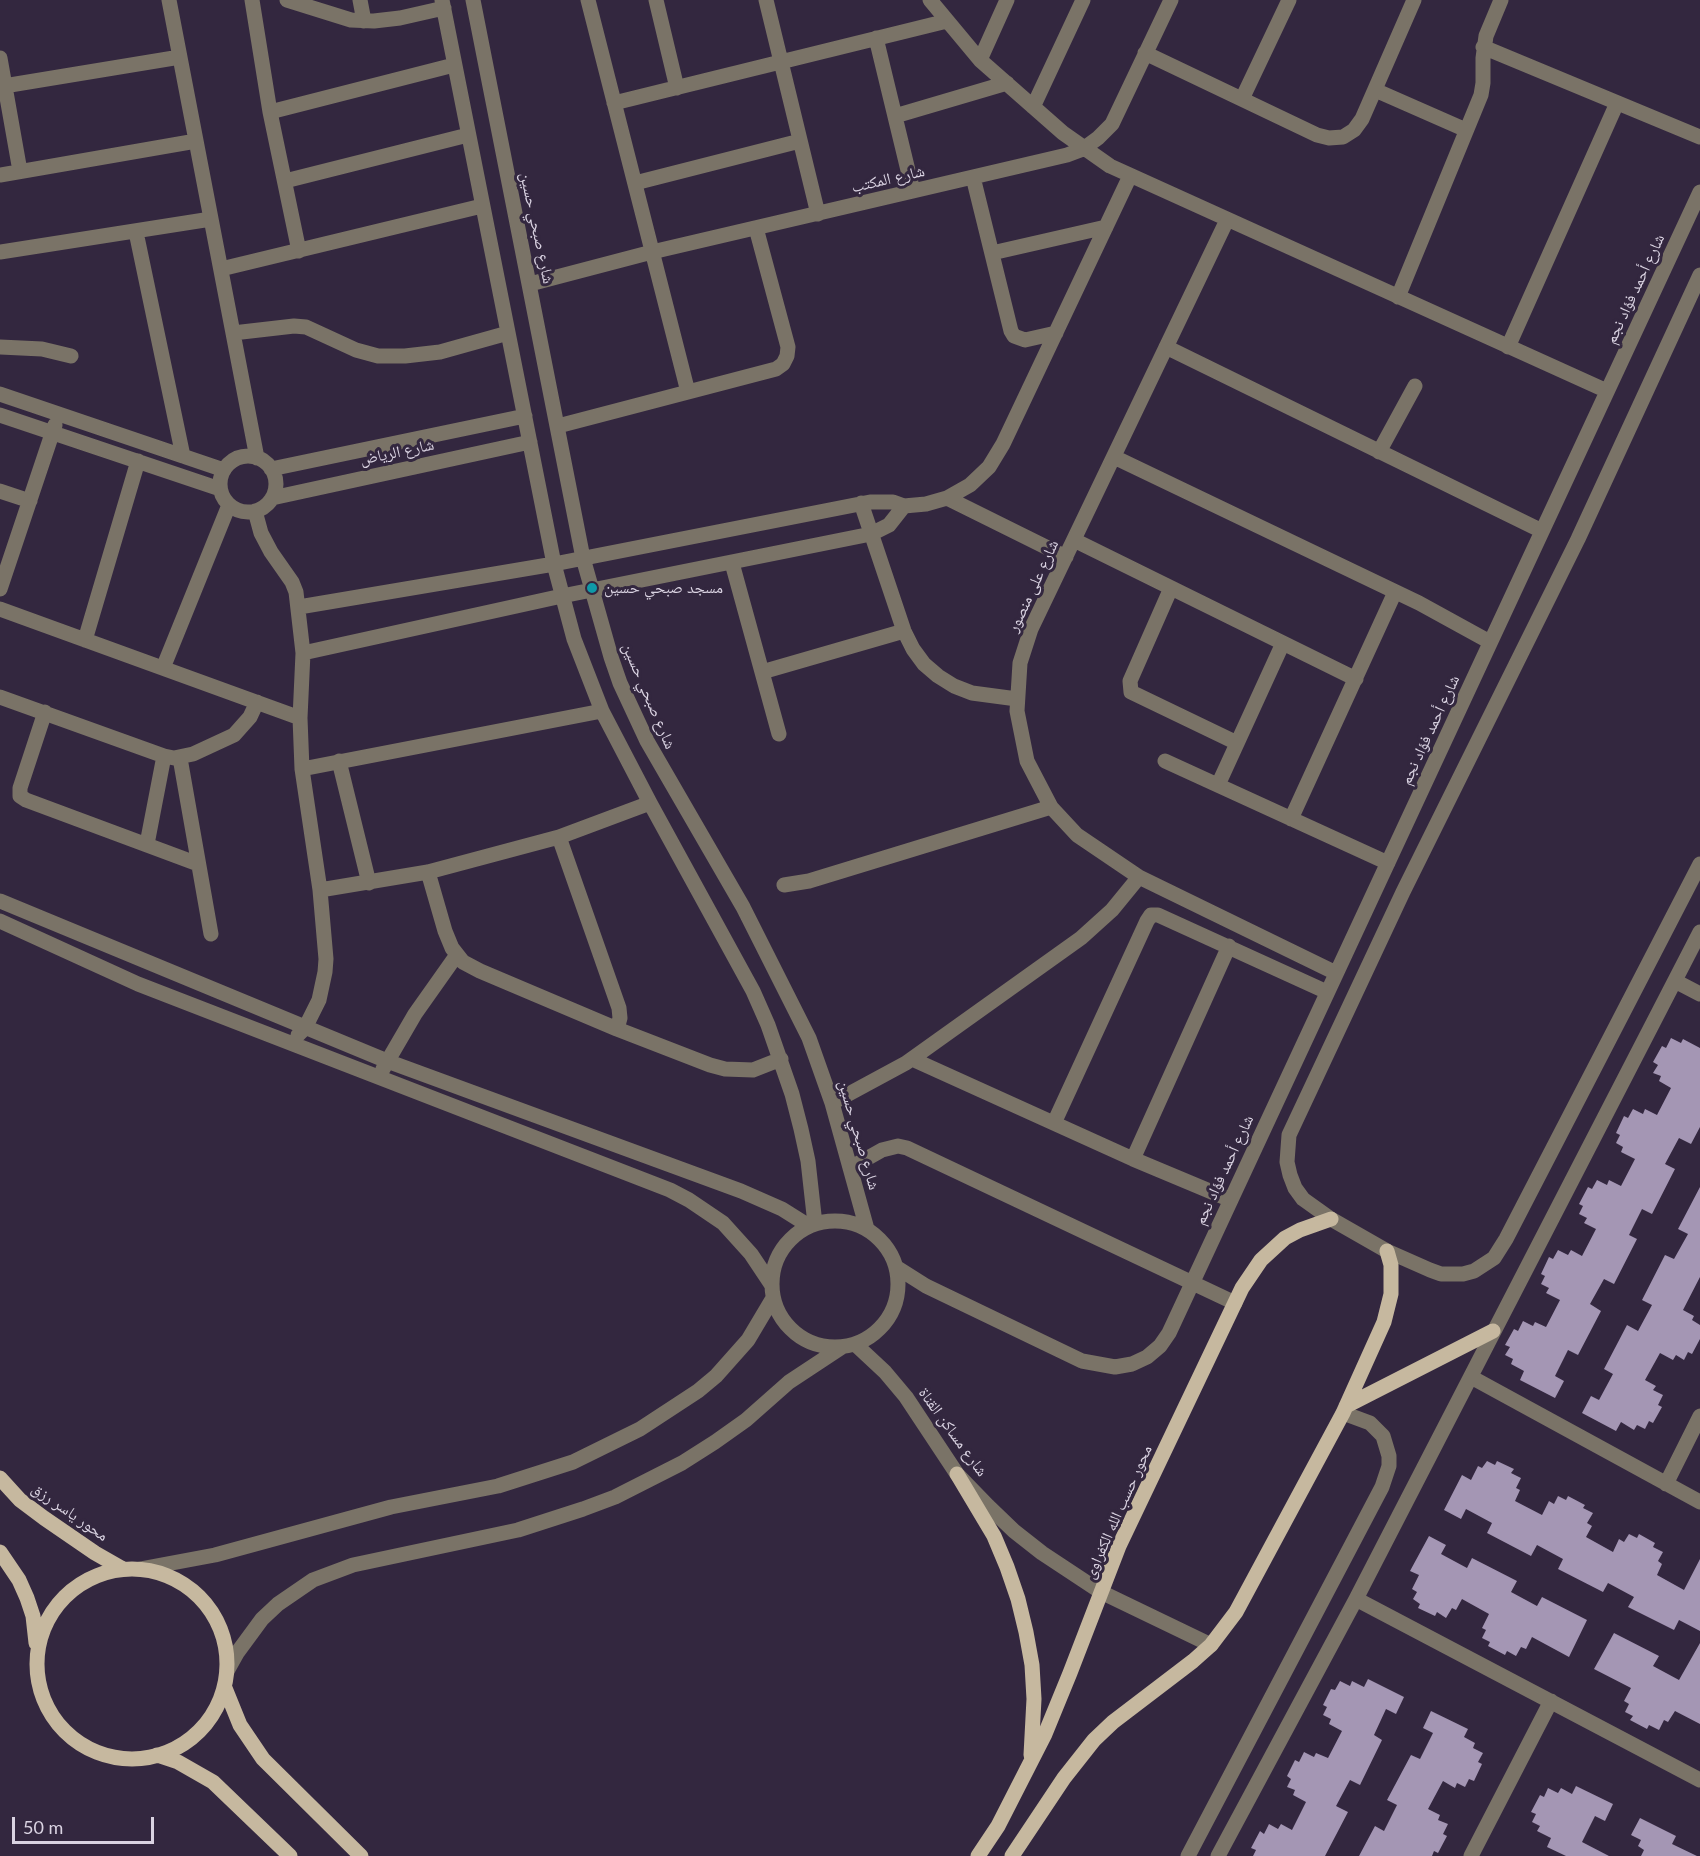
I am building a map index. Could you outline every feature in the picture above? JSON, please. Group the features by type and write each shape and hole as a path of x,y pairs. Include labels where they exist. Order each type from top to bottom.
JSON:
{"main road":[{"name":"محور حسب الله الكفراوى","path":"978,1856 998,1826 1029,1766 1070,1673 1119,1546 1251,1274 1272,1249 1300,1230 1331,1219"},
{"path":"1012,1856 1064,1778 1094,1740 1113,1722 1211,1645 1236,1612 1344,1409 1384,1322 1392,1279 1388,1251"},
{"path":"1344,1409 1493,1331"},
{"path":"957,1474 994,1536 1007,1567 1026,1632 1032,1665 1034,1699 1029,1766"},
{"name":"محور ياسر رزق","path":"0,1478 20,1500 68,1536 123,1569"},
{"path":"0,1552 19,1580 27,1598 36,1636 37,1672 46,1704 54,1718 71,1736 92,1750 108,1756 133,1758 157,1755 187,1741 200,1731 211,1718 225,1688 227,1671 224,1639 210,1609 199,1596 172,1577 140,1569 123,1569 91,1577 64,1596 45,1624 37,1656"},
{"path":"225,1688 240,1725 263,1759 361,1856"},
{"path":"157,1755 178,1762 213,1782 290,1856"}],"street":[{"path":"169,0 257,458"},
{"path":"252,0 270,112 299,251"},
{"path":"286,0 329,15 364,21 400,18 443,4 554,564 574,639 602,711 753,991 781,1059 808,1161 812,1225"},
{"path":"360,0 364,21"},
{"name":"شارع صبحي حسين","path":"473,0 584,558 611,657 634,715 660,766 743,907 795,1007 817,1059 832,1103 867,1229"},
{"path":"588,0 688,392"},
{"path":"656,0 677,88"},
{"path":"766,0 818,214"},
{"path":"930,0 980,60 1083,149 1130,176 1607,391"},
{"path":"980,60 1007,0"},
{"path":"1033,107 1083,0"},
{"name":"شارع المكتب","path":"530,284 652,252 1067,155 1083,149 1112,124 1171,0"},
{"path":"1242,99 1289,0"},
{"path":"1145,53 1317,135 1329,138 1343,137 1354,130 1362,119 1414,0"},
{"path":"1398,297 1484,83 1483,47 1489,25 1500,0"},
{"path":"614,103 947,21"},
{"path":"876,39 913,191"},
{"path":"1483,47 1700,137"},
{"path":"4,86 180,57"},
{"path":"0,58 20,171"},
{"path":"270,112 454,65"},
{"path":"895,116 1007,83"},
{"path":"1375,90 1466,130"},
{"path":"1508,347 1617,103"},
{"path":"285,181 468,135"},
{"path":"0,175 196,141"},
{"path":"635,183 800,141"},
{"path":"299,607 554,564 861,503 881,501 904,506 926,504 947,498 970,485 989,467 1003,444 1130,176"},
{"path":"973,177 1011,331 1014,336 1025,340 1056,333"},
{"name":"شارع أحمد فؤاد نجم","path":"1192,1282 1700,192"},
{"path":"221,269 482,206"},
{"path":"0,252 211,219"},
{"name":"شارع على منصور","path":"1227,220 1031,629 1020,663 1017,711 1027,761 1052,807 1077,835 1140,877 1336,972"},
{"path":"992,253 1106,227"},
{"path":"558,426 776,369 783,364 788,347 756,228"},
{"path":"136,232 183,456"},
{"path":"1700,275 1578,539 1403,892 1289,1135 1287,1162 1295,1188 1308,1203 1331,1219 1388,1251 1430,1270 1452,1275 1474,1271 1494,1258 1506,1239 1700,864"},
{"path":"233,333 306,327 356,350 378,356 396,356 440,352 508,333"},
{"path":"0,347 42,349 71,356"},
{"path":"1166,348 1542,531"},
{"path":"1378,452 1415,386"},
{"path":"0,394 224,470"},
{"path":"0,589 59,414"},
{"path":"0,415 220,489"},
{"name":"شارع الرياض","path":"271,469 525,416"},
{"name":"شارع الرياض","path":"272,498 530,442"},
{"path":"1114,457 1395,592 1490,642"},
{"path":"238,458 257,458 271,469 275,478 275,488 272,498 262,508 246,512 237,510 223,498 220,489 224,470 238,458"},
{"path":"85,640 138,461"},
{"path":"0,491 30,501"},
{"path":"947,498 1066,557"},
{"path":"861,503 904,631 924,664 954,686 972,693 1017,699"},
{"path":"164,668 229,505"},
{"path":"303,653 562,596 871,534 889,525 904,506"},
{"path":"255,511 261,533 292,582 299,607 303,653 300,718 302,769 320,890 325,946 325,972 319,1000 305,1028 290,1044"},
{"path":"1074,540 1356,679"},
{"path":"732,563 779,734"},
{"path":"1171,588 1130,681 1131,692 1237,743"},
{"path":"1291,819 1395,592"},
{"path":"0,609 300,718"},
{"path":"762,672 904,631"},
{"path":"1218,785 1283,643"},
{"path":"0,697 164,756 180,758 194,754 234,735 250,717 257,702"},
{"path":"302,769 602,711"},
{"path":"45,712 20,788 20,796 198,864"},
{"path":"147,844 164,756"},
{"path":"180,758 211,933"},
{"path":"339,761 369,883"},
{"path":"1165,761 1388,862"},
{"path":"320,890 428,872 559,837 650,803"},
{"path":"784,885 809,881 1052,807"},
{"path":"559,837 619,1008 620,1018 617,1029"},
{"path":"428,872 445,931 456,956 480,971 617,1029 710,1065 725,1069 753,1070 781,1059"},
{"path":"832,1103 912,1059 1089,931 1112,910 1140,877"},
{"path":"0,901 387,1061 719,1183 782,1209 812,1225"},
{"path":"1054,1123 1148,917 1158,915 1327,992"},
{"path":"0,921 138,984 670,1190 716,1218 738,1238 751,1254 772,1291 777,1310 793,1332 816,1345 848,1346"},
{"path":"1218,1856 1356,1599 1700,932"},
{"path":"1133,1159 1229,946"},
{"path":"378,1078 424,999 456,956"},
{"path":"1675,981 1700,994"},
{"path":"912,1059 1133,1159 1231,1200"},
{"path":"850,1168 882,1150 898,1146 907,1148 1235,1303"},
{"path":"140,1569 215,1555 391,1507 498,1486 573,1462 640,1429 717,1376 748,1340 772,1291 773,1270 778,1256 796,1234 812,1225 841,1221 867,1229 885,1245 896,1267 898,1287 894,1308 879,1330 868,1339 848,1346 789,1382 746,1420 715,1443 649,1481 572,1513 518,1530 352,1565 313,1580 278,1604 262,1619 249,1635 227,1671"},
{"path":"896,1267 926,1286 1082,1361 1115,1367 1132,1364 1147,1357 1160,1346 1169,1333 1192,1282"},
{"name":"شارع مساكن القناة","path":"848,1346 885,1372 906,1397 957,1474 1021,1536 1079,1579 1101,1592 1211,1645"},
{"path":"1471,1377 1700,1502"},
{"path":"1188,1856 1382,1487 1389,1466 1389,1456 1383,1436 1370,1424 1344,1409"},
{"path":"1666,1484 1700,1416"},
{"path":"1356,1599 1700,1780"},
{"path":"1471,1856 1551,1701"}],"building":[{"path":"1671,1038 1681,1043 1683,1039 1700,1048 1700,1127 1691,1144 1679,1138 1665,1164 1675,1169 1652,1214 1642,1209 1629,1235 1637,1239 1614,1284 1604,1279 1590,1304 1601,1311 1578,1355 1568,1350 1555,1376 1564,1381 1555,1398 1520,1380 1524,1371 1511,1364 1513,1359 1505,1355 1510,1347 1505,1345 1514,1329 1518,1331 1523,1321 1533,1326 1535,1322 1546,1327 1560,1300 1546,1293 1549,1288 1541,1284 1545,1276 1541,1274 1549,1257 1553,1259 1558,1250 1568,1255 1571,1250 1582,1256 1596,1229 1584,1223 1587,1218 1579,1214 1583,1206 1579,1204 1588,1187 1592,1189 1597,1180 1607,1185 1609,1180 1621,1186 1635,1159 1621,1152 1623,1147 1616,1143 1620,1135 1616,1133 1624,1116 1628,1118 1633,1109 1643,1114 1645,1109 1657,1115 1671,1088 1659,1081 1661,1076 1653,1073 1658,1065 1653,1062 1662,1046 1666,1048"},
{"path":"1700,1187 1700,1277 1683,1310 1694,1316 1692,1320 1700,1325 1700,1339 1692,1354 1688,1352 1684,1360 1676,1355 1673,1360 1660,1353 1645,1380 1656,1386 1653,1390 1663,1395 1658,1405 1662,1407 1653,1423 1649,1421 1645,1429 1637,1425 1634,1430 1621,1422 1616,1431 1582,1413 1591,1396 1599,1400 1613,1374 1604,1369 1627,1325 1638,1331 1652,1305 1642,1300 1665,1255 1674,1259 1688,1234 1678,1229"},
{"path":"1487,1461 1495,1465 1497,1461 1514,1469 1511,1473 1521,1478 1516,1488 1520,1490 1515,1501 1542,1515 1549,1501 1554,1504 1558,1496 1566,1500 1568,1496 1585,1505 1583,1508 1593,1513 1587,1523 1592,1526 1586,1537 1613,1552 1619,1539 1624,1542 1629,1534 1637,1538 1639,1534 1655,1543 1653,1547 1663,1552 1658,1561 1662,1564 1657,1575 1684,1590 1700,1559 1700,1631 1679,1620 1674,1630 1628,1607 1634,1597 1608,1583 1603,1592 1558,1569 1563,1559 1537,1545 1531,1556 1487,1533 1492,1523 1466,1509 1461,1519 1444,1510 1462,1475 1471,1480 1478,1466 1482,1468"},
{"path":"1429,1536 1446,1545 1441,1554 1467,1568 1472,1558 1517,1581 1511,1592 1537,1606 1542,1597 1587,1620 1569,1657 1532,1637 1526,1649 1521,1647 1516,1656 1507,1651 1505,1655 1488,1646 1490,1642 1482,1638 1486,1630 1482,1628 1489,1614 1462,1599 1456,1610 1452,1608 1446,1618 1437,1612 1435,1616 1418,1608 1420,1604 1413,1599 1417,1592 1412,1589 1419,1575 1410,1571"},
{"path":"1614,1633 1659,1656 1653,1666 1679,1680 1700,1643 1700,1724 1675,1711 1668,1722 1664,1720 1659,1730 1649,1725 1647,1729 1630,1720 1633,1716 1625,1712 1629,1704 1624,1701 1631,1688 1594,1669"},
{"path":"1368,1679 1404,1697 1396,1714 1386,1709 1374,1735 1382,1740 1360,1785 1350,1780 1336,1806 1348,1812 1325,1856 1253,1856 1256,1850 1251,1848 1260,1831 1264,1834 1269,1824 1278,1829 1281,1824 1292,1830 1306,1802 1293,1795 1295,1790 1287,1787 1291,1779 1287,1776 1295,1760 1299,1762 1304,1752 1314,1757 1316,1753 1328,1758 1342,1731 1329,1724 1331,1719 1323,1715 1327,1707 1323,1705 1331,1689 1335,1690 1340,1681 1350,1686 1352,1681 1364,1687"},
{"path":"1431,1711 1468,1729 1464,1737 1475,1743 1473,1748 1483,1753 1478,1762 1482,1764 1474,1781 1469,1779 1465,1787 1457,1783 1455,1788 1443,1781 1428,1809 1440,1815 1438,1820 1448,1824 1443,1834 1447,1836 1438,1853 1434,1851 1432,1856 1359,1856 1375,1826 1384,1831 1397,1805 1387,1800 1411,1755 1420,1759 1433,1733 1423,1728"},
{"path":"1576,1786 1613,1804 1605,1821 1595,1816 1582,1842 1609,1856 1566,1856 1547,1847 1551,1838 1537,1831 1540,1826 1532,1822 1536,1814 1531,1812 1540,1795 1544,1797 1548,1788 1558,1793 1561,1788 1572,1794"},
{"path":"1640,1818 1676,1836 1672,1844 1697,1856 1641,1856 1644,1850 1638,1846 1641,1840 1631,1835"}],"place":[{"name":"مسجد صبحي حسين","path":"592,588"}]}
